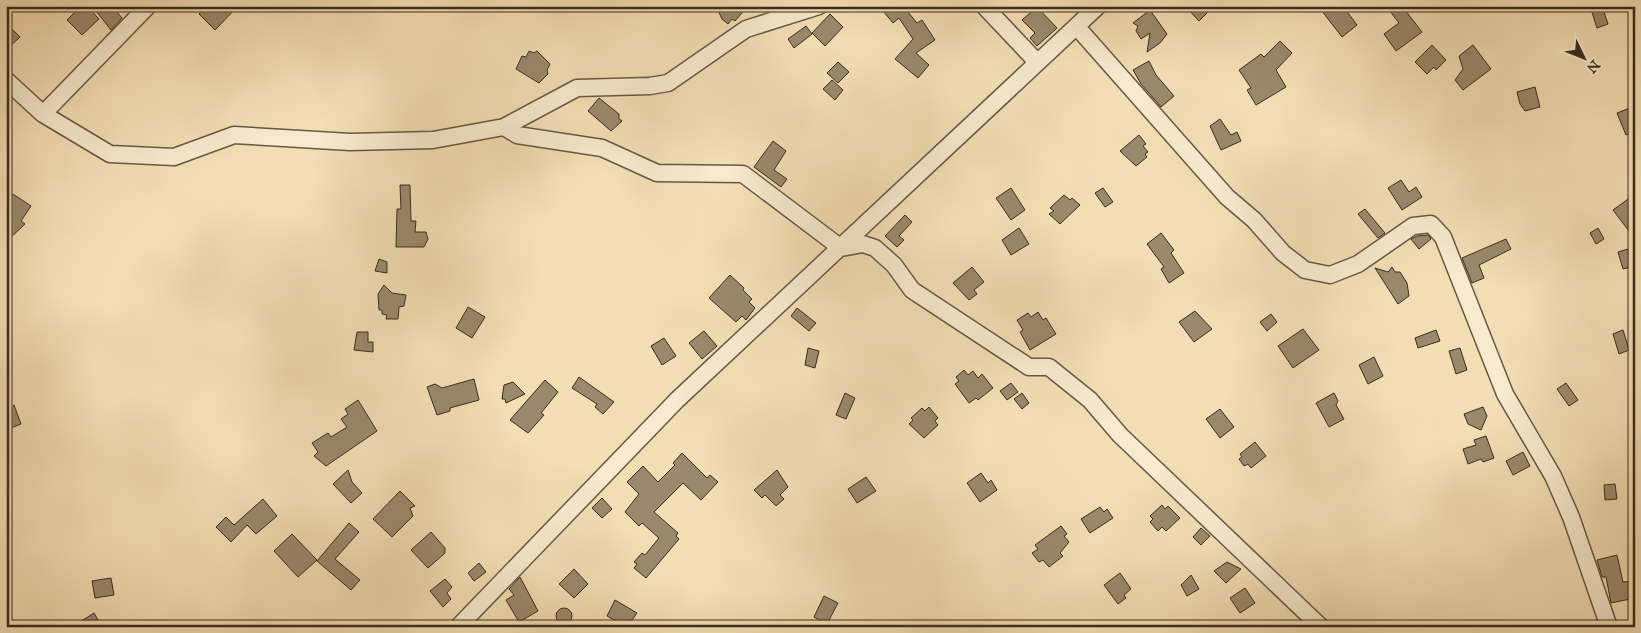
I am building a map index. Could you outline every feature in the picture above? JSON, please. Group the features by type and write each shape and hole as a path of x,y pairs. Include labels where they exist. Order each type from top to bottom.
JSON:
{"street":[{"path":"43,114 148,6"},
{"path":"6,80 43,114 110,154 174,157 234,135 350,142 433,140 504,127 577,88 650,86 668,83 746,29 819,6"},
{"path":"984,6 1037,62"},
{"path":"458,627 677,400 1098,6"},
{"path":"1077,27 1227,197 1254,220 1283,253 1305,270 1330,275 1351,267 1413,226 1431,224 1443,237 1505,394 1553,476 1571,517 1609,627"},
{"path":"504,127 517,135 602,148 656,173 742,174 841,248 863,244 875,248 894,265 912,290 1029,367 1049,367 1090,400 1120,435 1321,627"}],"building":[{"path":"81,6 87,6 99,19 82,35 67,20"},
{"path":"103,6 112,6 122,18 111,30 96,11"},
{"path":"207,6 238,6 215,30 199,14"},
{"path":"716,6 748,6 735,21 732,19 728,24 722,19"},
{"path":"879,6 903,6 917,23 922,20 935,40 916,53 929,65 918,78 895,59 913,39 899,18 893,23"},
{"path":"1185,6 1214,6 1199,21"},
{"path":"1318,6 1343,6 1357,25 1342,37"},
{"path":"1386,6 1402,6 1422,32 1396,51 1384,34 1399,23"},
{"path":"1590,6 1602,6 1608,24 1597,28"},
{"path":"1037,7 1057,28 1037,46 1030,38 1035,33 1022,20"},
{"path":"1150,10 1167,34 1160,43 1147,52 1150,33 1141,39 1136,31 1138,26 1133,23"},
{"path":"830,14 843,27 825,46 812,33"},
{"path":"6,23 20,37 6,50"},
{"path":"806,26 812,34 794,48 788,39"},
{"path":"1280,41 1292,53 1276,70 1286,87 1256,105 1247,90 1251,88 1239,70 1261,54 1264,57"},
{"path":"1432,45 1446,60 1436,70 1434,67 1427,74 1415,62"},
{"path":"1473,45 1491,69 1463,90 1455,80 1463,69 1459,56"},
{"path":"529,51 534,53 537,51 550,64 547,70 548,74 539,83 516,69 522,56 526,57"},
{"path":"1149,61 1156,75 1174,96 1161,107 1141,84 1133,70"},
{"path":"838,62 849,72 838,83 827,73"},
{"path":"832,80 843,90 835,100 823,89"},
{"path":"1535,87 1540,107 1525,111 1520,104 1517,92"},
{"path":"599,98 619,114 619,119 622,121 611,131 588,111"},
{"path":"1635,106 1635,131 1626,135 1617,113"},
{"path":"1220,119 1231,135 1237,132 1241,141 1221,150 1210,126"},
{"path":"1139,135 1146,144 1143,146 1148,152 1145,154 1147,157 1136,166 1120,151"},
{"path":"773,141 786,151 774,170 787,179 781,187 754,167"},
{"path":"1401,180 1409,192 1416,187 1422,197 1402,210 1388,188"},
{"path":"400,185 410,185 411,221 416,221 415,232 426,232 428,239 424,247 396,247 397,209 401,209"},
{"path":"1011,188 1025,210 1011,220 996,198"},
{"path":"1103,188 1113,202 1105,207 1095,193"},
{"path":"13,194 31,206 21,221 25,224 6,242 6,214 12,206 7,202"},
{"path":"1635,194 1635,239 1613,210"},
{"path":"1064,195 1070,200 1072,198 1080,205 1060,224 1049,214 1054,211 1050,208"},
{"path":"1365,209 1385,233 1378,238 1358,214"},
{"path":"905,215 912,222 899,236 904,240 897,247 885,236"},
{"path":"1019,228 1029,244 1011,255 1002,240"},
{"path":"1598,228 1604,239 1596,244 1590,233"},
{"path":"1161,233 1174,250 1171,253 1184,273 1169,283 1161,269 1164,267 1147,244"},
{"path":"1428,235 1431,239 1419,249 1411,239 1417,236"},
{"path":"1506,239 1511,249 1479,265 1484,278 1472,283 1462,258"},
{"path":"1635,247 1635,266 1623,269 1618,252"},
{"path":"379,259 387,262 387,273 375,271"},
{"path":"972,267 984,282 974,290 977,294 969,300 953,283"},
{"path":"1392,267 1395,272 1400,272 1407,283 1409,296 1398,304 1375,268 1388,272"},
{"path":"730,275 744,288 743,290 752,299 749,302 755,308 746,320 742,316 736,322 709,298"},
{"path":"384,285 392,293 406,295 404,306 399,307 398,319 386,319 387,315 382,314 382,310 379,310 378,294"},
{"path":"468,307 485,317 472,338 456,328"},
{"path":"797,308 816,323 809,331 791,316"},
{"path":"1195,311 1212,329 1194,342 1179,322"},
{"path":"1038,312 1043,320 1046,318 1056,334 1030,350 1020,332 1023,330 1017,320 1028,313 1031,317"},
{"path":"1271,314 1277,322 1267,331 1260,322"},
{"path":"1303,329 1319,350 1293,368 1278,346"},
{"path":"1436,330 1440,341 1418,348 1415,338"},
{"path":"1623,330 1629,350 1619,354 1613,334"},
{"path":"704,331 717,346 702,359 689,343"},
{"path":"357,332 368,332 368,342 373,342 373,352 354,350"},
{"path":"664,338 676,356 662,365 651,346"},
{"path":"808,348 819,351 815,368 805,365"},
{"path":"1460,348 1467,370 1456,374 1449,351"},
{"path":"1374,357 1383,376 1368,384 1359,365"},
{"path":"964,370 968,375 973,371 978,378 982,374 993,388 978,400 976,398 969,403 955,384 959,381 956,377"},
{"path":"579,377 614,402 603,414 595,407 597,404 572,388"},
{"path":"474,379 479,400 450,408 450,411 437,415 427,387 435,384 442,388"},
{"path":"545,380 558,392 541,413 544,415 528,433 510,420"},
{"path":"513,382 525,394 506,403 505,399 502,399 504,385"},
{"path":"1011,383 1018,392 1007,400 1000,391"},
{"path":"1566,383 1578,400 1569,406 1557,389"},
{"path":"845,393 855,398 846,419 836,415"},
{"path":"1022,393 1029,403 1022,409 1014,399"},
{"path":"1334,393 1338,401 1336,405 1344,419 1329,427 1316,403"},
{"path":"358,400 377,431 326,466 314,456 318,452 312,443 328,433 331,437 347,427 341,419 348,414 345,409"},
{"path":"14,405 21,424 6,430 6,408"},
{"path":"929,407 938,418 935,421 938,425 924,438 909,424 913,420 911,418 922,408 925,411"},
{"path":"1483,407 1487,416 1481,430 1468,424 1464,414"},
{"path":"1220,409 1234,427 1220,438 1206,419"},
{"path":"1486,436 1494,458 1483,462 1481,459 1468,464 1463,449 1476,445 1474,440"},
{"path":"1255,442 1266,456 1251,468 1248,464 1244,466 1239,459 1242,457 1240,454"},
{"path":"1523,452 1530,466 1513,475 1506,461"},
{"path":"682,453 707,478 710,475 718,482 701,500 683,483 654,512 678,533 676,536 679,539 646,578 634,568 637,564 634,562 642,553 645,555 659,538 642,523 639,526 625,512 639,494 627,482 643,466 658,482 675,465 673,463"},
{"path":"348,470 352,482 362,493 351,503 333,484"},
{"path":"777,470 788,487 780,495 784,499 776,506 765,495 762,498 754,490"},
{"path":"981,473 988,483 991,480 997,490 980,502 967,483"},
{"path":"866,477 876,491 857,503 848,489"},
{"path":"1615,484 1617,499 1605,500 1604,485"},
{"path":"400,491 415,506 410,508 413,516 392,537 373,519"},
{"path":"602,498 612,509 602,518 592,508"},
{"path":"263,499 277,516 256,534 247,525 231,542 216,527 226,517 234,525"},
{"path":"1162,505 1165,509 1168,506 1180,518 1166,531 1162,527 1158,531 1150,522 1153,519 1150,516"},
{"path":"1100,507 1104,512 1107,509 1113,518 1090,533 1081,519"},
{"path":"349,523 359,532 335,559 360,580 351,590 317,561"},
{"path":"1061,526 1067,534 1064,536 1069,542 1060,553 1063,556 1049,567 1043,560 1039,562 1032,553 1038,549 1035,545"},
{"path":"1201,528 1210,536 1201,545 1193,537"},
{"path":"431,532 445,548 445,553 428,568 411,550"},
{"path":"292,534 317,560 298,577 274,551"},
{"path":"1617,555 1623,582 1635,581 1635,598 1611,603 1606,577 1602,577 1597,560"},
{"path":"1227,562 1241,569 1226,583 1214,571"},
{"path":"479,563 486,572 474,581 468,573"},
{"path":"574,569 588,584 574,598 559,584"},
{"path":"1120,573 1131,589 1124,595 1126,598 1118,604 1104,585"},
{"path":"1191,575 1199,589 1187,596 1181,585"},
{"path":"520,577 538,611 519,622 506,600 514,595 509,589"},
{"path":"111,578 114,595 95,598 92,581"},
{"path":"445,579 452,587 447,593 451,599 443,607 430,591"},
{"path":"1245,588 1255,603 1240,613 1230,598"},
{"path":"824,596 838,603 827,624 814,617"},
{"path":"615,600 637,613 627,627 607,616"},
{"path":"564,608 572,616 564,624 556,616"},
{"path":"94,613 102,627 72,627"}]}
